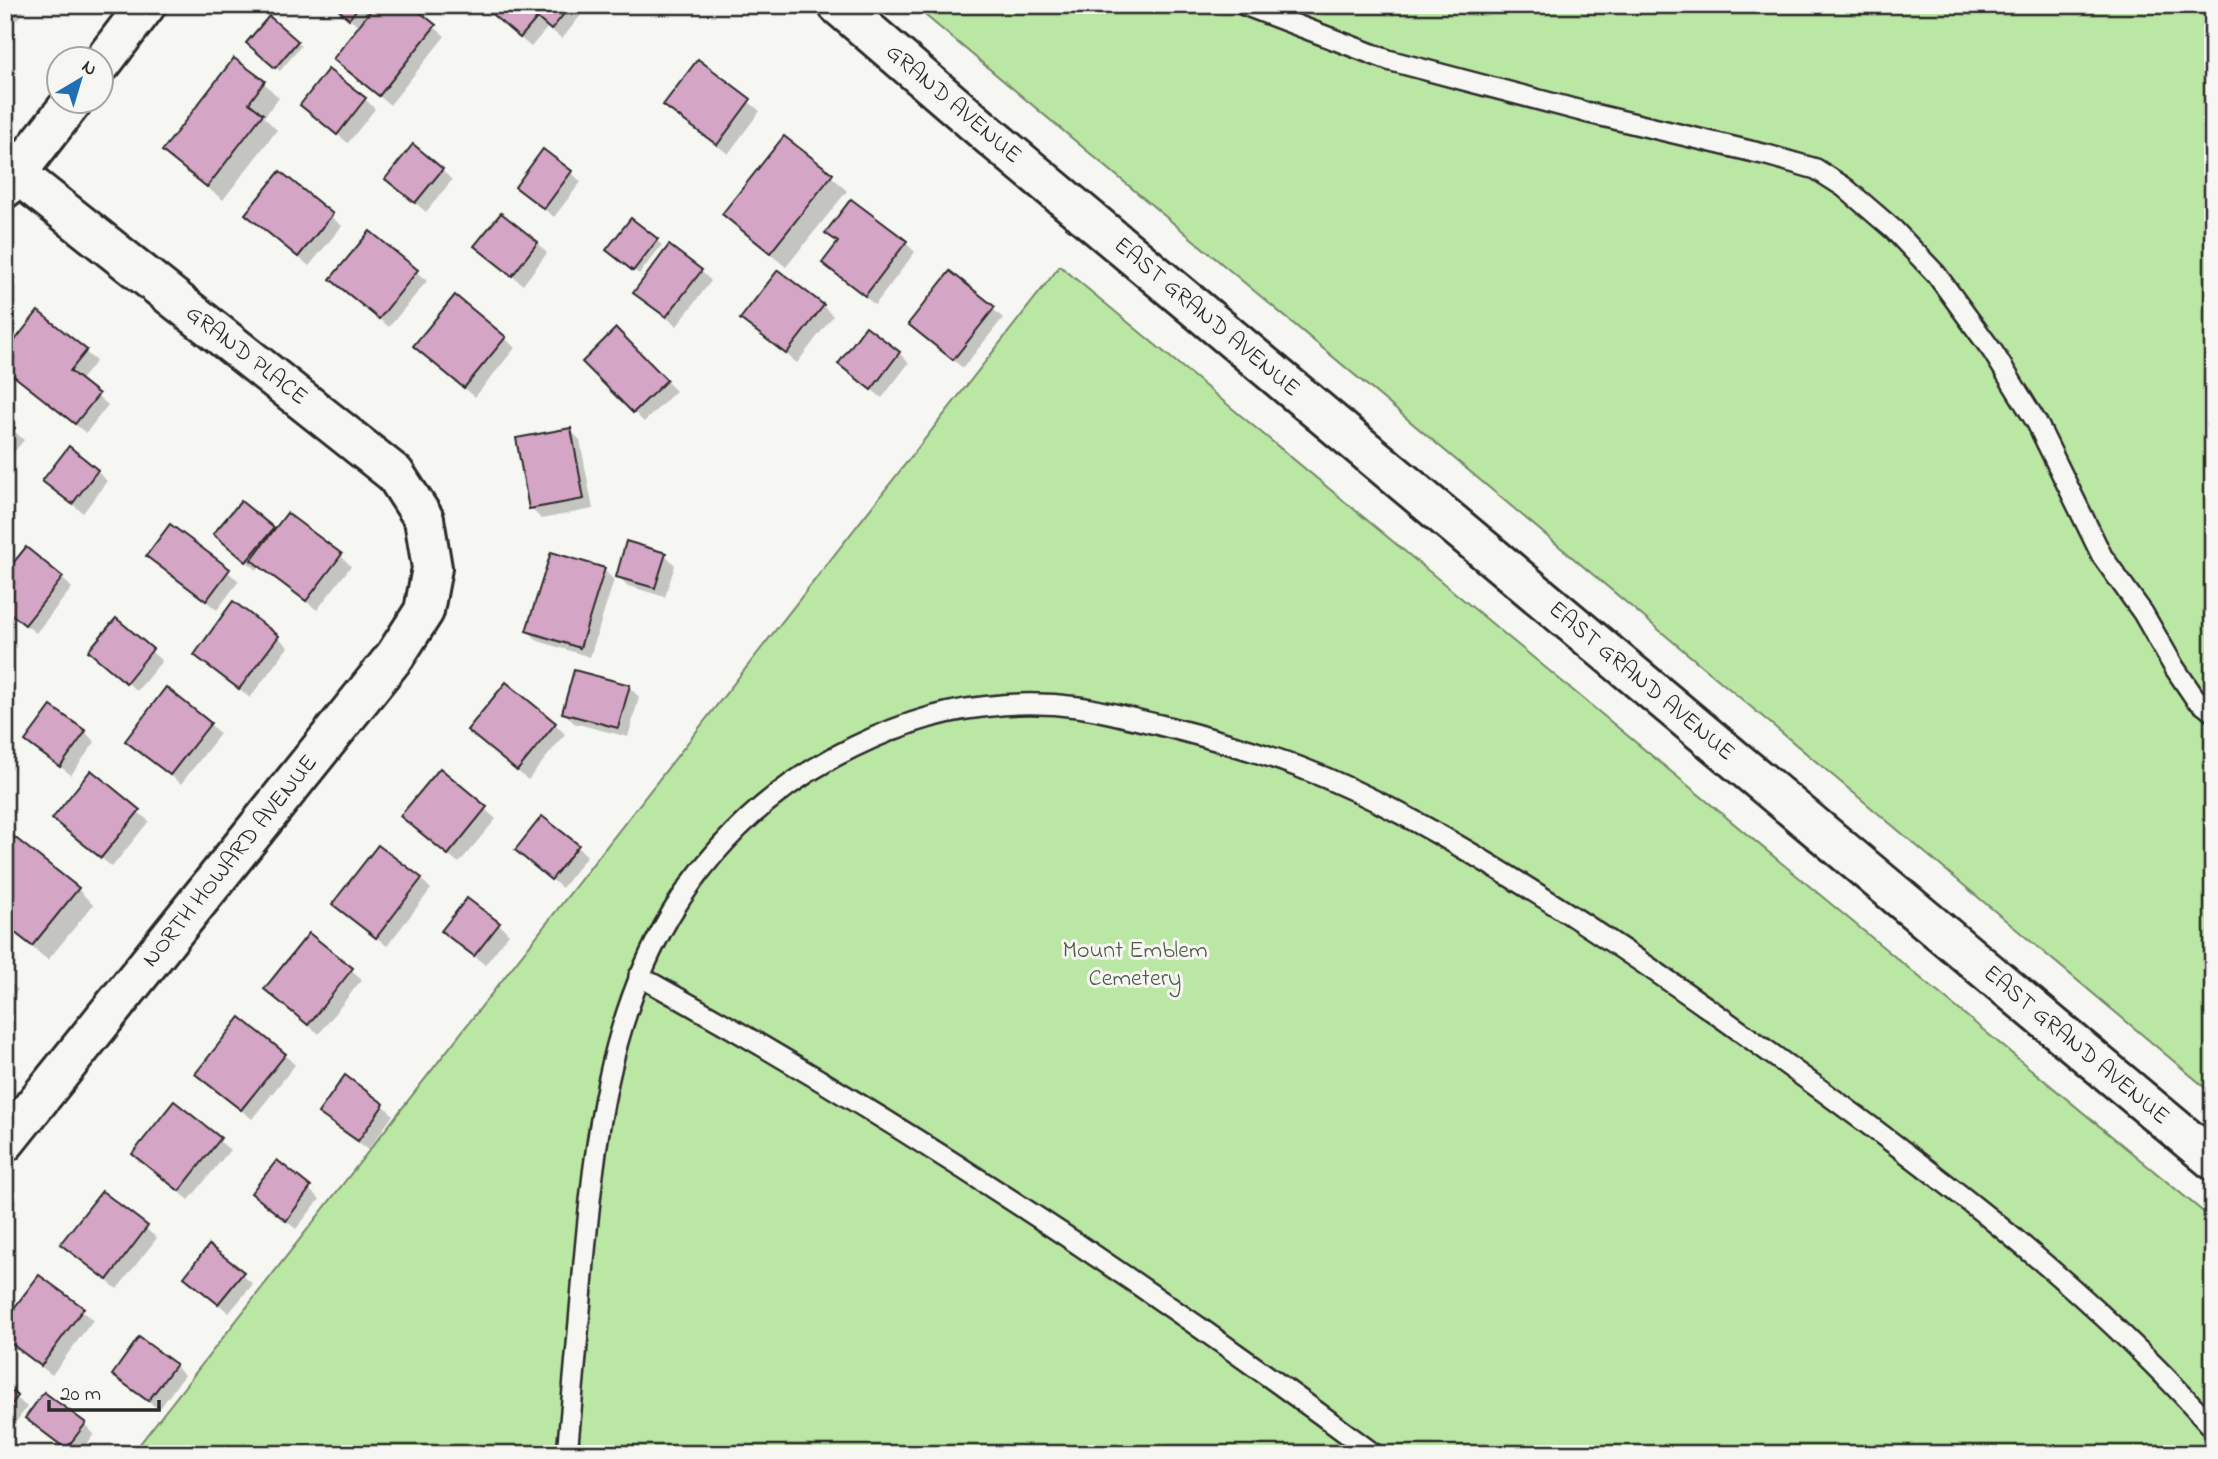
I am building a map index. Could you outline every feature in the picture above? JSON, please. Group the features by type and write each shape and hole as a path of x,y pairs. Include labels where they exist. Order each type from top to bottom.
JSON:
{"main road":[{"path":"115,46 146,5"},
{"name":"GRAND AVENUE","path":"838,5 1071,204"},
{"path":"11,181 61,116"},
{"name":"GRAND PLACE","path":"11,181 395,474 424,519 432,568"},
{"name":"EAST GRAND AVENUE","path":"1071,204 2213,1160"},
{"name":"NORTH HOWARD AVENUE","path":"5,1142 395,656 424,611 432,568"}],"lane":[{"path":"1244,5 1388,60 1585,112 1767,155 1816,169 1844,187 1894,230 1936,274 1993,352 2037,423 2102,556 2143,613 2195,698 2213,712"},
{"path":"567,1454 593,1163 606,1088 617,1039 639,976 670,917 703,866 736,830 769,800 808,771 853,747 897,729 941,714 981,707 1074,706 1186,732 1248,749 1302,768 1424,824 1551,902 1700,1002 1858,1116 1987,1216 2076,1290 2148,1359 2213,1428"},
{"path":"639,976 734,1028 1013,1201 1234,1350 1374,1454"}],"green space":[{"path":"913,5 2213,5 2213,1094"},
{"name":"Mount Emblem Cemetery","path":"1060,266 2213,1220 2213,1454 132,1454"}],"building":[{"path":"333,5 360,5 349,19"},
{"path":"375,5 411,5 436,25 379,96 333,59"},
{"path":"493,5 571,5 551,30 537,18 520,38 488,11"},
{"path":"269,16 298,41 275,68 246,43"},
{"path":"234,58 265,81 249,103 263,114 207,187 162,151"},
{"path":"698,59 751,99 717,145 663,105"},
{"path":"328,69 366,98 337,135 300,105"},
{"path":"784,136 833,174 770,253 722,214"},
{"path":"413,144 443,169 415,203 385,179"},
{"path":"543,149 572,171 544,209 515,187"},
{"path":"280,171 333,214 298,257 245,214"},
{"path":"851,199 907,241 865,296 822,263 838,242 825,233"},
{"path":"501,213 538,242 512,276 474,246"},
{"path":"631,218 658,239 633,271 606,250"},
{"path":"370,231 418,270 379,319 330,279"},
{"path":"669,245 702,270 666,317 633,293"},
{"path":"778,270 824,305 786,354 740,319"},
{"path":"950,271 995,307 953,360 908,324"},
{"path":"455,295 506,337 464,388 413,346"},
{"path":"38,311 87,350 70,371 99,394 75,424 5,369 5,353"},
{"path":"866,326 900,352 871,390 838,364"},
{"path":"616,328 667,380 633,413 582,362"},
{"path":"5,421 15,428 5,441"},
{"path":"571,428 584,499 529,509 516,438"},
{"path":"69,446 98,470 72,504 42,481"},
{"path":"241,501 274,528 246,562 213,534"},
{"path":"287,513 342,554 306,601 251,560"},
{"path":"170,524 230,569 206,601 146,556"},
{"path":"626,541 666,553 655,588 616,577"},
{"path":"26,547 63,577 25,625 5,609 5,573"},
{"path":"551,552 605,568 580,648 526,631"},
{"path":"233,601 279,636 239,689 194,655"},
{"path":"116,618 153,649 126,683 88,651"},
{"path":"574,670 630,685 618,728 562,713"},
{"path":"506,682 556,723 517,771 467,730"},
{"path":"166,687 211,723 170,775 125,741"},
{"path":"51,706 86,731 60,767 25,741"},
{"path":"440,768 487,807 448,855 400,816"},
{"path":"91,770 140,810 101,858 52,819"},
{"path":"542,816 579,845 551,880 515,850"},
{"path":"13,836 79,888 32,946 5,925 5,845"},
{"path":"378,845 422,878 376,938 332,904"},
{"path":"467,898 500,923 474,956 441,931"},
{"path":"309,933 353,968 308,1025 264,989"},
{"path":"240,1017 286,1054 241,1110 195,1074"},
{"path":"345,1075 384,1104 358,1141 318,1113"},
{"path":"174,1101 221,1138 179,1191 132,1154"},
{"path":"277,1160 311,1187 286,1221 251,1193"},
{"path":"102,1191 148,1226 107,1280 60,1244"},
{"path":"209,1245 244,1272 218,1304 184,1277"},
{"path":"39,1275 84,1308 41,1366 5,1339 5,1320"},
{"path":"139,1337 176,1364 148,1401 112,1375"},
{"path":"5,1386 18,1396 5,1413"},
{"path":"44,1392 86,1423 66,1449 25,1418"}]}
